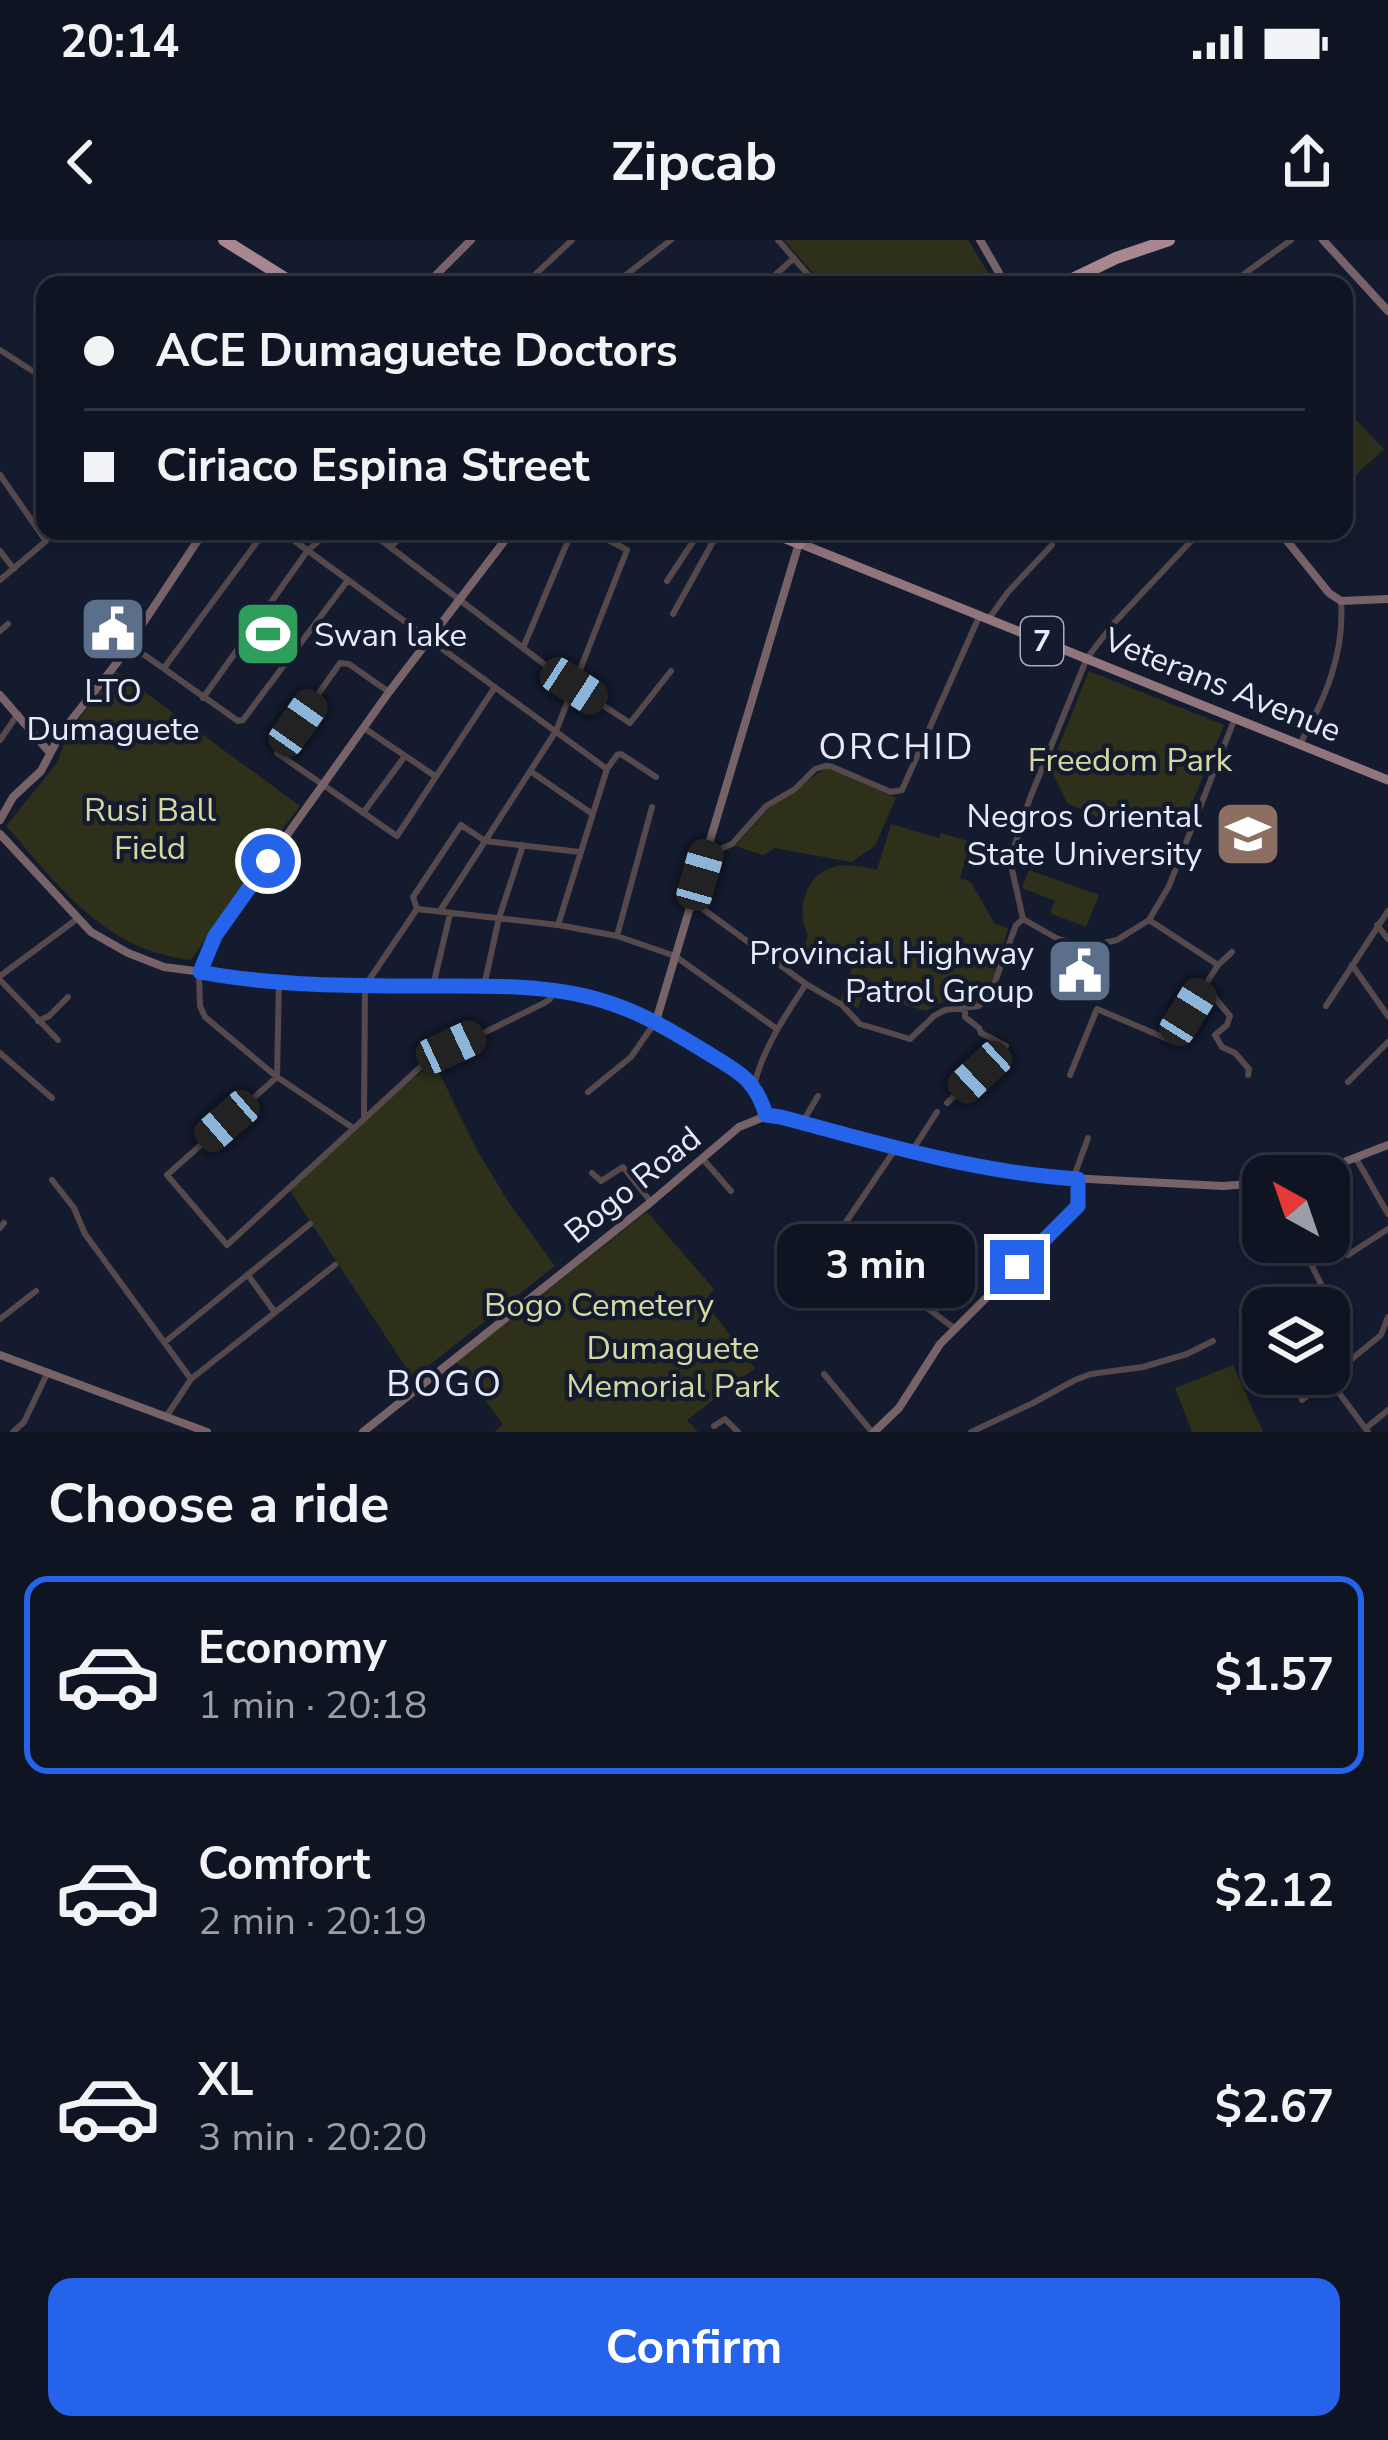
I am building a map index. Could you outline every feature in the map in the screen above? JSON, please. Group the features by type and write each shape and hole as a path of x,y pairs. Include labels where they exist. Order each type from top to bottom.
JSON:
{"highway":[{"path":"224,240 282,276"},
{"path":"1078,276 1116,257 1169,240"}],"main road":[{"name":"Veterans Avenue","path":"809,540 983,618 1388,780"}],"street":[{"path":"435,276 471,240"},
{"path":"534,276 572,240"},
{"path":"625,276 671,240"},
{"path":"778,240 809,276"},
{"path":"980,240 1001,276"},
{"path":"1241,276 1291,240"},
{"path":"1323,240 1388,311"},
{"path":"774,276 794,258"},
{"path":"0,350 36,373"},
{"path":"0,475 36,527"},
{"path":"0,580 45,540"},
{"path":"0,820 13,797 40,771 61,733 129,644 198,540"},
{"path":"164,669 259,540"},
{"path":"293,540 607,769"},
{"path":"203,698 308,550 320,540"},
{"path":"381,540 630,723 671,670"},
{"path":"390,547 399,540"},
{"path":"353,1128 277,1076 205,1017 200,1006 200,972 215,936 322,784 505,540"},
{"path":"524,648 568,540"},
{"path":"440,911 556,731 627,550 609,540"},
{"path":"668,581 694,540"},
{"path":"673,614 714,540"},
{"path":"588,1092 631,1058 656,1021 801,540"},
{"path":"1192,540 1087,658 1010,860 1023,919 1058,939 1086,947 1117,940 1149,920 1169,886 1235,718"},
{"path":"1286,540 1341,601 1388,599"},
{"path":"707,848 732,844 766,806 795,789 814,769 828,765 891,792 902,790 983,618 1052,545"},
{"path":"0,551 14,569"},
{"path":"129,644 203,698 243,720 348,580"},
{"path":"1300,744 1329,688 1342,631 1341,601"},
{"path":"0,631 8,624"},
{"path":"389,692 349,664 338,665 278,752 397,836 495,687"},
{"path":"0,695 51,754"},
{"path":"0,740 18,714"},
{"path":"363,728 435,776"},
{"path":"558,925 607,769 616,755 656,777"},
{"path":"363,812 405,756"},
{"path":"530,771 592,814"},
{"path":"617,936 652,807"},
{"path":"417,909 413,897 461,825 485,842 580,852"},
{"path":"0,834 77,919 104,940 164,967 279,982 484,986 594,998 656,1021 750,1079 766,1115 1030,1176 1242,1185"},
{"path":"484,986 499,918 523,845"},
{"path":"692,901 842,1005 860,1024 910,1039 945,1010 979,1006 989,998 1016,925 1023,919"},
{"path":"417,909 617,936 675,956 777,1029"},
{"path":"364,1118 365,986 417,909"},
{"path":"1326,1006 1388,911"},
{"path":"434,986 450,913"},
{"path":"58,1040 0,978 77,919"},
{"path":"1149,920 1218,965"},
{"path":"1377,925 1388,939"},
{"path":"1070,1075 1096,1009 1168,1041 1218,965 1232,952"},
{"path":"1352,964 1388,1016"},
{"path":"279,982 277,1076 167,1175 227,1245 431,1058 544,1003 553,992"},
{"path":"754,1086 777,1029 806,984"},
{"path":"1204,986 1230,1016 1215,1035 1222,1047 1241,1059 1248,1075"},
{"path":"38,1021 68,997"},
{"path":"947,1103 1006,1046 981,1033 965,1017 965,1009"},
{"path":"1348,1082 1388,1042"},
{"path":"0,1053 52,1098"},
{"path":"802,1123 818,1096"},
{"path":"912,1151 938,1112"},
{"name":"Bogo Road","path":"363,1432 746,1122 766,1115"},
{"path":"824,1374 873,1432 887,1428 923,1367 954,1328 1078,1206 1076,1179 1088,1138"},
{"path":"1350,1162 1388,1145"},
{"path":"801,1274 836,1237 897,1147"},
{"path":"702,1158 731,1191"},
{"path":"1357,1160 1388,1214"},
{"path":"592,1173 601,1181 623,1167 651,1202"},
{"path":"52,1180 74,1208 85,1234 191,1378"},
{"path":"165,1342 310,1224"},
{"path":"1350,1254 1388,1228"},
{"path":"166,1417 191,1378 335,1264"},
{"path":"248,1275 275,1312"},
{"path":"899,1287 954,1328"},
{"path":"0,1319 36,1291"},
{"path":"1350,1359 1381,1335 1388,1317"},
{"path":"970,1432 1091,1374 1143,1367 1213,1341"},
{"path":"0,1355 204,1432"},
{"path":"13,1432 48,1373"},
{"path":"1302,1400 1307,1395"},
{"path":"1341,1395 1367,1430 1388,1410"},
{"path":"714,1426 725,1419 738,1432"}],"green space":[{"path":"784,240 968,240 990,276 815,276"},
{"path":"1353,416 1384,449 1353,478"},
{"name":"Rusi Ball Field","path":"116,671 300,806 191,960 160,954 108,929 65,893 6,826 57,763 68,733"},
{"name":"Freedom Park","path":"1089,671 1224,725 1187,816 1150,832 1108,822 1067,803 1050,768"},
{"path":"827,767 896,798 875,846 851,862 775,848 763,855 735,846 771,806"},
{"path":"891,824 971,842 960,878 971,882 994,923 1008,928 992,985 982,996 984,1000 965,1009 942,1002 926,1011 864,993 858,1008 840,1001 854,963 803,948 808,935 803,903 811,883 838,866 877,870"},
{"path":"1029,870 1099,895 1086,927 1050,913 1055,901 1022,888"},
{"path":"434,1062 477,1150 555,1266 413,1378 290,1191 377,1108"},
{"name":"Dumaguete Memorial Park","path":"647,1212 714,1289 704,1301 755,1368 687,1420 698,1432 495,1432 503,1424 456,1362"},
{"path":"1233,1365 1242,1395 1246,1395 1263,1432 1192,1432 1175,1388"}],"place":[{"name":"LTO Dumaguete","path":"113,629"},
{"name":"Swan lake","path":"268,634"},
{"name":"Negros Oriental State University","path":"1248,834"},
{"name":"Provincial Highway Patrol Group","path":"1080,971"}],"district":[{"name":"ORCHID","path":"897,746"},
{"name":"BOGO","path":"445,1383"}],"route":[{"path":"268,861 215,936 200,972 279,982 484,986 553,992 622,1006 656,1021 750,1079 766,1115 1030,1176 1078,1179 1078,1206 1017,1267"}],"park label":[{"name":"Bogo Cemetery","path":"599,1304"}]}
